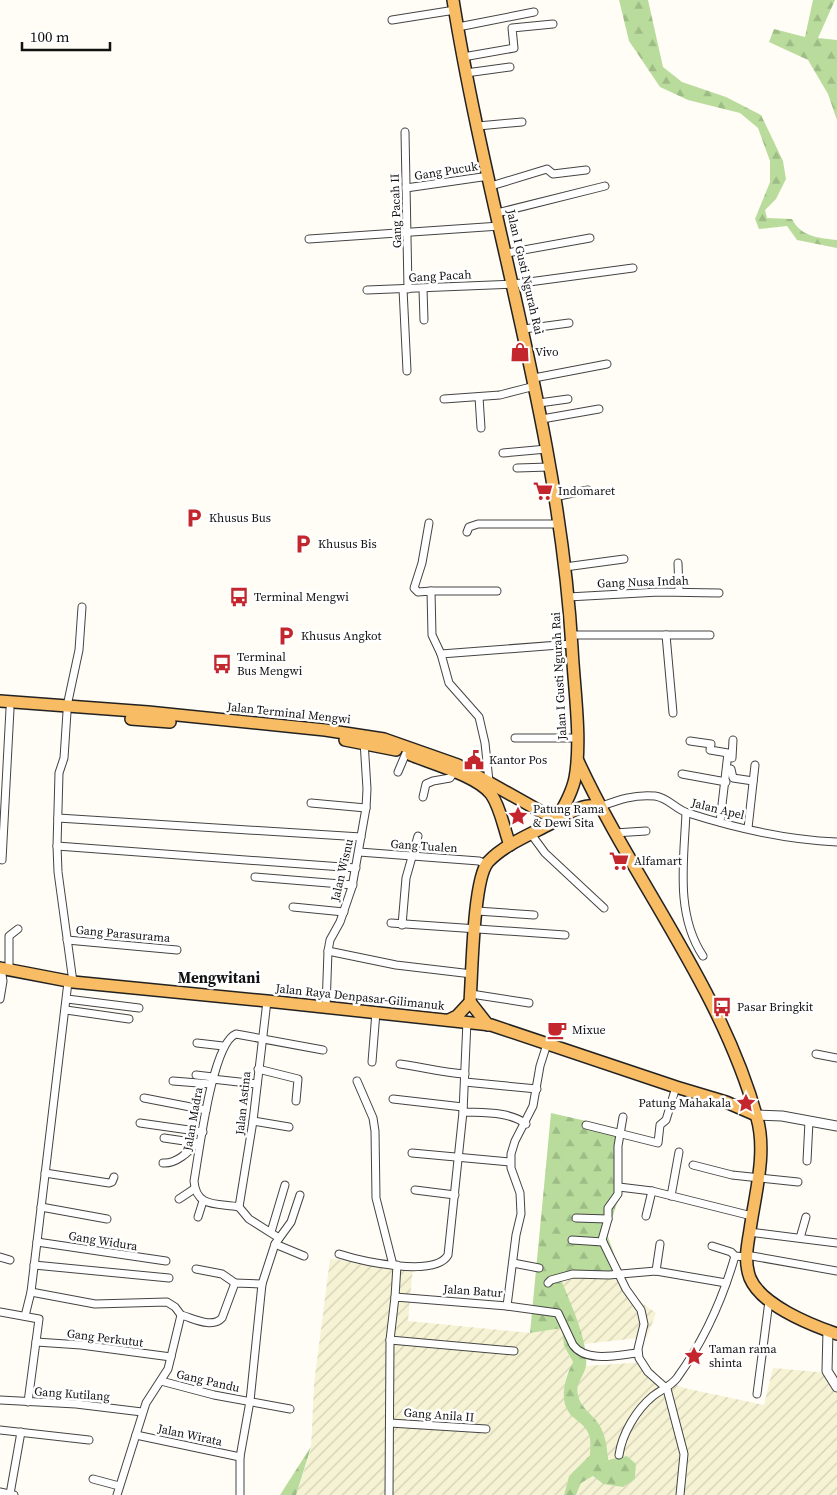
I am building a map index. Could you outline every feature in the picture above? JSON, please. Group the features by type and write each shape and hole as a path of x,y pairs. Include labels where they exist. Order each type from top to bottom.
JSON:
{"highway":[{"name":"Jalan I Gusti Ngurah Rai","path":"456,3 466,73 514,284 542,420 565,567 578,762"},
{"name":"Jalan Terminal Mengwi","path":"0,701 364,739 411,748 489,781 556,820"},
{"name":"Jalan Terminal Mengwi","path":"5,708 67,709"},
{"name":"Jalan Terminal Mengwi","path":"364,739 456,768 478,784 492,796 510,846"},
{"path":"578,762 599,807 711,1002 735,1055 748,1090 756,1115 761,1143 752,1216 742,1256 750,1279 757,1290 769,1301 832,1332"},
{"path":"556,820 574,785 578,762"},
{"path":"488,1025 470,998 475,971 475,930 481,875 486,864 510,846 556,820 582,808 592,805 599,807"},
{"name":"Jalan Raya Denpasar-Gilimanuk","path":"6,969 71,982 267,1000 467,1021 488,1025 726,1102 756,1115"},
{"name":"Jalan Raya Denpasar-Gilimanuk","path":"449,1020 464,1010 470,998"},
{"path":"726,1102 740,1100 748,1090"}],"street":[{"path":"392,20 456,3"},
{"path":"458,27 534,12"},
{"path":"463,57 514,48 512,28 553,24"},
{"path":"466,73 510,67"},
{"path":"478,126 522,122"},
{"name":"Gang Pacah II","path":"405,132 407,232 406,371"},
{"name":"Gang Pucuk","path":"406,188 490,181 547,169 553,174 586,170"},
{"path":"497,212 605,186"},
{"path":"309,239 500,226"},
{"path":"507,253 590,238"},
{"name":"Gang Pacah","path":"368,290 514,284 633,268"},
{"path":"423,289 424,320"},
{"path":"524,330 569,324"},
{"path":"444,399 500,395 534,382 607,364"},
{"path":"479,397 481,428"},
{"path":"539,403 568,399"},
{"path":"542,420 599,409"},
{"path":"503,453 546,448"},
{"path":"517,468 549,467"},
{"path":"554,497 588,490"},
{"path":"429,523 422,563 414,588 418,592 497,591"},
{"path":"467,532 470,527 478,524 558,524"},
{"path":"565,567 624,559"},
{"path":"678,562 679,592"},
{"path":"431,591 432,635 441,654 448,683 479,717 485,743 489,781"},
{"name":"Gang Nusa Indah","path":"568,597 719,592"},
{"path":"25,1316 31,1292 67,999 71,982 57,846 59,773 64,758 67,709 79,650 82,607"},
{"path":"441,654 571,640 666,635 710,635"},
{"path":"666,635 673,713"},
{"path":"2,860 5,708"},
{"path":"515,738 577,738"},
{"name":"Jalan Wisnu","path":"326,1007 330,940 344,912 353,885 366,808 367,789 364,739"},
{"path":"733,740 731,776 752,781"},
{"path":"690,741 711,744 710,750 728,753 720,822"},
{"path":"398,772 406,753"},
{"path":"748,828 755,765"},
{"path":"422,797 426,784 450,778 456,768"},
{"path":"682,774 726,782"},
{"name":"Jalan Apel","path":"599,807 635,796 656,796 668,800 686,813 720,822 794,840 837,842"},
{"path":"311,803 366,808"},
{"path":"686,813 683,892 692,940 703,956"},
{"path":"58,818 361,837"},
{"path":"614,833 646,832"},
{"path":"531,834 545,853 604,908"},
{"path":"402,925 406,878 418,836"},
{"path":"57,846 356,868"},
{"name":"Gang Tualen","path":"359,852 413,858 470,860 486,864"},
{"path":"255,877 353,885"},
{"path":"294,907 344,912"},
{"path":"477,911 534,915"},
{"path":"391,923 565,935"},
{"path":"0,999 6,969 9,936 18,929"},
{"name":"Gang Parasurama","path":"67,940 178,950"},
{"path":"328,951 396,966 475,971"},
{"path":"470,998 529,1003"},
{"path":"67,999 139,1008"},
{"name":"Jalan Astina","path":"239,1207 253,1121 261,1038 267,1000"},
{"path":"66,1010 129,1018"},
{"path":"372,1062 376,1012"},
{"path":"339,1254 395,1265 431,1267 446,1258 450,1248 463,1110 467,1021"},
{"path":"197,1043 224,1046 232,1035 236,1034 323,1050"},
{"path":"412,1153 510,1162 512,1147 526,1124 533,1106 540,1066 547,1044"},
{"name":"Jalan Madra","path":"194,1189 198,1143 203,1132 212,1080 224,1046"},
{"path":"816,1054 837,1058"},
{"path":"400,1064 431,1067 441,1073 465,1074"},
{"path":"258,1069 298,1079 296,1101"},
{"path":"196,1075 212,1080"},
{"path":"173,1081 212,1080 257,1084"},
{"path":"357,1081 376,1131 376,1198 395,1265 390,1340 389,1495"},
{"path":"465,1082 537,1089"},
{"path":"586,1126 658,1143 660,1125 666,1120 676,1087"},
{"path":"144,1098 206,1110"},
{"path":"393,1099 510,1117 520,1119 526,1124"},
{"path":"756,1115 837,1126"},
{"path":"623,1117 619,1135 617,1175 619,1187 617,1199 609,1206 608,1219 602,1235 603,1242 630,1296 641,1310 643,1331 637,1353 648,1372 667,1389 683,1447 683,1474 680,1495"},
{"path":"253,1121 288,1127"},
{"path":"807,1161 809,1121"},
{"path":"140,1123 203,1132"},
{"path":"164,1138 198,1143"},
{"path":"163,1162 171,1162 198,1143"},
{"path":"671,1196 679,1152"},
{"name":"Jalan Batur","path":"394,1297 507,1306 522,1207 520,1192 510,1162"},
{"path":"693,1165 732,1175 798,1182"},
{"path":"45,1173 109,1183 113,1181 114,1177"},
{"path":"271,1232 285,1185"},
{"path":"619,1187 652,1191 752,1216"},
{"path":"179,1199 194,1189 196,1195 202,1201 239,1207 250,1219 271,1232 277,1241 304,1256"},
{"path":"415,1190 455,1195"},
{"path":"646,1216 652,1191"},
{"path":"240,1495 240,1458 250,1401 262,1284 277,1241 291,1222 300,1195"},
{"path":"198,1217 202,1201"},
{"path":"41,1206 107,1218"},
{"path":"800,1238 806,1217"},
{"path":"576,1218 608,1219"},
{"path":"749,1232 837,1243"},
{"path":"572,1240 603,1242"},
{"name":"Gang Widura","path":"37,1242 166,1261"},
{"path":"656,1271 660,1244"},
{"path":"712,1246 742,1256 837,1272"},
{"path":"619,1455 627,1429 650,1398 667,1389 683,1369 742,1256"},
{"path":"0,1258 10,1260"},
{"path":"512,1263 539,1268"},
{"path":"34,1265 169,1278"},
{"path":"196,1269 222,1274 235,1283 262,1284"},
{"path":"548,1283 550,1280 574,1274 656,1271 726,1284"},
{"path":"31,1292 95,1304 167,1302 176,1307 181,1315 211,1323 218,1322 222,1318 235,1283"},
{"path":"757,1394 769,1301"},
{"path":"507,1306 558,1313 576,1350 586,1355 637,1353"},
{"path":"0,1312 39,1319 28,1402"},
{"path":"117,1495 142,1412 161,1381 171,1357 181,1315"},
{"path":"832,1332 826,1371 837,1387"},
{"path":"390,1340 514,1350"},
{"name":"Gang Perkutut","path":"36,1342 171,1357"},
{"name":"Gang Pandu","path":"161,1381 290,1409"},
{"name":"Gang Kutilang","path":"0,1400 94,1405 142,1412"},
{"name":"Gang Anila II","path":"390,1423 486,1429"},
{"path":"0,1430 89,1440"},
{"path":"0,1492 12,1494 21,1432"},
{"name":"Jalan Wirata","path":"136,1434 240,1458"},
{"path":"92,1479 119,1486"}],"shaded area":[{"path":"330,1259 413,1266 408,1321 530,1333 562,1327 564,1346 573,1362 566,1375 564,1395 568,1411 583,1423 590,1436 590,1455 569,1476 564,1495 296,1495 311,1449 314,1384"},
{"path":"621,1274 635,1298 656,1313 647,1337 584,1344 560,1277 591,1278"},
{"path":"646,1362 661,1379 684,1388 764,1405 773,1368 828,1373 837,1385 837,1495 576,1495 581,1483 593,1476 603,1484 635,1479 636,1465 627,1456 608,1460 598,1423 584,1408 577,1394 578,1383 586,1366"}],"green space":[{"path":"619,0 648,0 663,67 682,82 726,97 761,115 783,161 786,179 776,199 765,210 767,218 792,219 800,230 811,236 837,240 837,248 797,240 787,226 759,229 755,219 770,182 770,161 758,128 740,113 688,100 660,87 629,41"},
{"path":"813,0 835,0 818,38 837,40 837,120 828,94 808,60 769,42 774,29 805,37"},
{"path":"551,1113 617,1128 618,1200 607,1234 621,1274 591,1278 560,1277 578,1321 586,1356 585,1370 577,1391 579,1400 603,1432 608,1460 627,1456 636,1464 635,1479 623,1487 603,1484 593,1476 581,1483 576,1495 564,1495 569,1476 590,1455 590,1437 582,1425 570,1414 565,1405 566,1380 573,1362 564,1346 562,1328 530,1333"},
{"path":"310,1448 296,1495 280,1495"}],"place":[{"name":"Vivo","path":"520,352"},
{"name":"Indomaret","path":"543,491"},
{"name":"Khusus Bus","path":"194,518"},
{"name":"Khusus Bis","path":"303,544"},
{"name":"Terminal Mengwi","path":"239,597"},
{"name":"Khusus Angkot","path":"286,636"},
{"name":"Terminal Bus Mengwi","path":"222,664"},
{"name":"Kantor Pos","path":"474,760"},
{"name":"Patung Rama & Dewi Sita","path":"518,816"},
{"name":"Alfamart","path":"619,861"},
{"name":"Pasar Bringkit","path":"722,1007"},
{"name":"Mixue","path":"557,1030"},
{"name":"Patung Mahakala","path":"746,1103"},
{"name":"Taman rama shinta","path":"694,1356"}],"district":[{"name":"Mengwitani","path":"219,978"}]}
